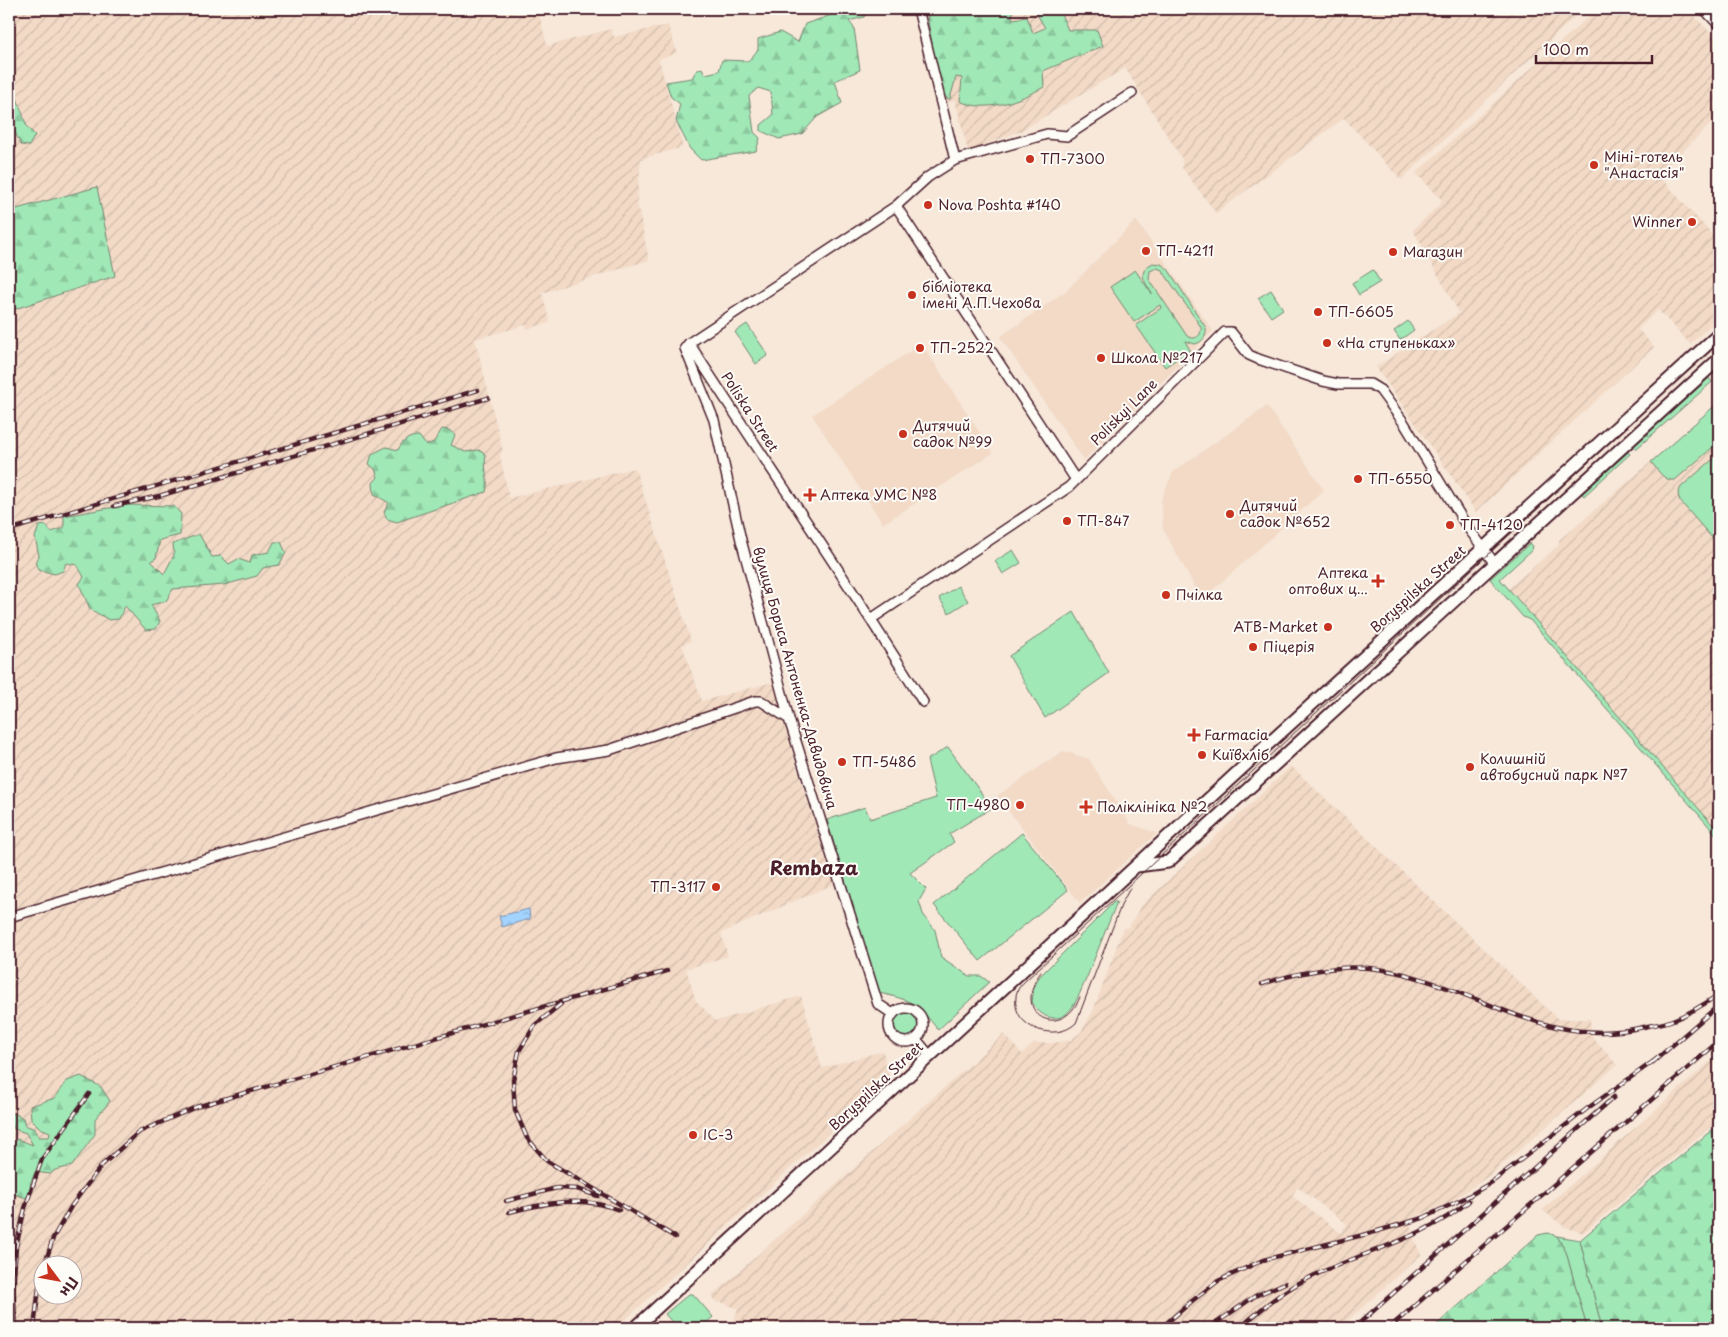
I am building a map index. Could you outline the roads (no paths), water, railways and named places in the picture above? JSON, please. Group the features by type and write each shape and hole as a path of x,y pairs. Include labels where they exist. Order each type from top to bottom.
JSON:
{"main road":[{"name":"Boryspilska Street","path":"635,1328 1136,866 1719,334"},
{"path":"1136,866 1168,862 1719,358"}],"street":[{"path":"918,9 955,160"},
{"path":"1704,9 1719,25"},
{"path":"689,343 896,206 928,176 955,160 1047,134 1067,136 1132,93"},
{"path":"896,206 1076,480"},
{"name":"Poliskyi Lane","path":"872,619 1038,508 1076,480 1225,332 1232,332 1249,355 1258,359 1324,381 1338,384 1370,384 1380,390 1404,423 1456,511 1495,564"},
{"name":"Poliska Street","path":"689,343 759,452 872,619 923,702"},
{"name":"вулиця Бориса Антоненка-Давидовича","path":"689,343 685,348 714,420 742,540 789,719 878,1004 893,1014"},
{"path":"9,917 556,758 609,750 755,701 761,702 789,719"},
{"path":"909,1008 923,1019 923,1028 916,1039 903,1042 892,1035 890,1022 893,1014 900,1009 909,1008"},
{"path":"916,1039 930,1056"}],"water":[{"path":"529,909 530,919 502,927 499,916"}],"tram line":[{"path":"1130,888 1122,903 1076,1023 1067,1029 1057,1032 1047,1032 1028,1024 1020,1017 1016,1008 1017,992 1026,980 1719,342"},
{"path":"1041,972 1033,987 1031,1000 1035,1011 1042,1018 1051,1020 1062,1018 1072,1011 1080,997"}],"railway":[{"path":"9,530 478,390"},
{"path":"114,506 159,496 488,398"},
{"path":"1262,984 1290,976 1334,968 1378,969 1412,976 1445,987 1539,1023 1572,1030 1607,1032 1670,1021 1696,1009 1719,994"},
{"path":"48,1254 53,1238 72,1205 102,1165 139,1132 196,1107 667,971"},
{"path":"561,1004 535,1025 519,1051 513,1080 515,1110 527,1138 547,1161 675,1237"},
{"path":"1653,1062 1719,1005"},
{"path":"1389,1328 1719,1041"},
{"path":"1161,1328 1218,1281 1263,1260 1423,1218 1467,1197 1492,1182 1588,1108 1658,1058"},
{"path":"16,1328 13,1289 16,1247 25,1208 42,1159 89,1094"},
{"path":"1354,1328 1614,1097"},
{"path":"506,1201 557,1188 577,1189 598,1196"},
{"path":"1240,1328 1277,1297 1301,1282 1409,1237 1451,1215 1469,1201"},
{"path":"509,1212 550,1203 564,1202 605,1205 619,1210"},
{"path":"1209,1328 1255,1296 1285,1283"},
{"path":"34,1328 37,1304"}],"place":[{"name":"ТП-7300","path":"1030,159"},
{"name":"Міні-готель \"Анастасія\"","path":"1594,165"},
{"name":"Nova Poshta #140","path":"928,205"},
{"name":"Winner","path":"1692,222"},
{"name":"ТП-4211","path":"1146,251"},
{"name":"Магазин","path":"1393,252"},
{"name":"бібліотека імені А.П.Чехова","path":"912,295"},
{"name":"ТП-6605","path":"1318,312"},
{"name":"«На ступеньках»","path":"1327,343"},
{"name":"ТП-2522","path":"920,348"},
{"name":"Школа №217","path":"1101,358"},
{"name":"Дитячий садок №99","path":"903,434"},
{"name":"ТП-6550","path":"1358,479"},
{"name":"Аптека УМС №8","path":"810,495"},
{"name":"Дитячий садок №652","path":"1230,514"},
{"name":"ТП-847","path":"1067,521"},
{"name":"ТП-4120","path":"1450,525"},
{"name":"Аптека оптових ц...","path":"1378,581"},
{"name":"Пчілка","path":"1166,595"},
{"name":"ATB-Market","path":"1328,627"},
{"name":"Піцерія","path":"1253,647"},
{"name":"Farmacia","path":"1194,735"},
{"name":"Київхліб","path":"1202,755"},
{"name":"ТП-5486","path":"842,762"},
{"name":"Колишній автобусний парк №7","path":"1470,767"},
{"name":"ТП-4980","path":"1020,805"},
{"name":"Поліклініка №2","path":"1086,807"},
{"name":"ТП-3117","path":"716,887"},
{"name":"ІС-3","path":"693,1135"}],"district":[{"name":"Rembaza","path":"814,868"}]}
